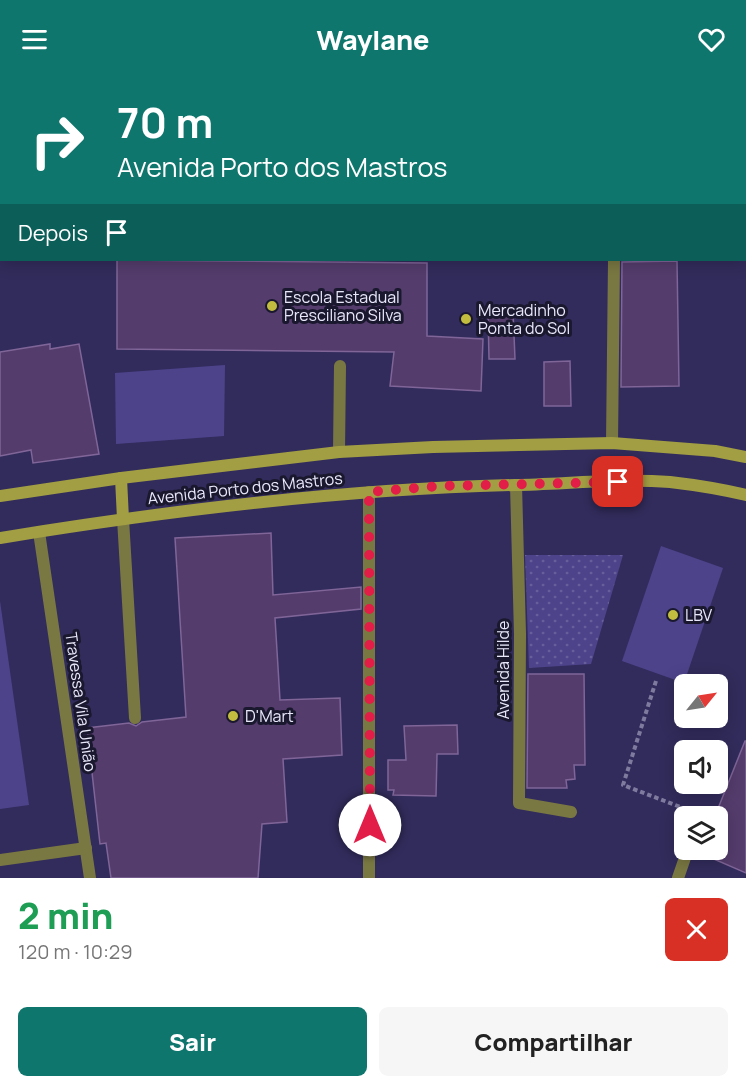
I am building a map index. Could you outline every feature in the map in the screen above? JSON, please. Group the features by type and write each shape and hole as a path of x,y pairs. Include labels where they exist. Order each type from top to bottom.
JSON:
{"main road":[{"name":"Avenida Porto dos Mastros","path":"0,496 121,478 339,452 612,443 715,451 746,457"},
{"path":"121,478 123,519"},
{"name":"Avenida Porto dos Mastros","path":"0,538 123,519 310,496 440,486 668,482 710,487 746,495"}],"street":[{"path":"612,443 614,261"},
{"path":"339,452 340,366"},
{"name":"Avenida Hilde","path":"516,485 520,634 519,803 571,812"},
{"path":"369,492 369,878"},
{"path":"123,519 135,718"},
{"name":"Travessa Vila União","path":"39,532 90,878"},
{"path":"0,860 86,848"},
{"path":"678,878 684,860"}],"path":[{"path":"656,681 623,785 677,806"}],"shaded area":[{"path":"225,365 224,436 116,444 115,373"},
{"name":"LBV","path":"661,546 723,568 687,674 674,674 674,679 622,661"},
{"path":"525,555 623,555 591,664 529,668"},
{"path":"0,601 29,805 0,809"}],"building":[{"name":"Escola Estadual Presciliano Silva","path":"117,261 427,263 427,336 483,339 481,391 390,386 394,352 117,349"},
{"path":"677,261 679,386 621,387 622,262"},
{"path":"513,311 515,359 489,359 488,312"},
{"path":"50,344 50,349 79,344 99,454 33,463 31,450 0,456 0,352"},
{"path":"570,361 571,406 544,406 544,362"},
{"path":"271,533 273,595 361,587 361,609 275,618 280,700 340,698 342,755 283,759 287,822 262,824 258,878 111,878 106,843 100,844 87,728 129,723 136,726 142,722 186,717 175,538"},
{"path":"528,674 584,674 585,765 574,765 575,779 566,780 567,788 527,788"},
{"path":"457,725 458,754 437,754 436,796 393,795 394,790 388,790 388,760 406,760 404,726"},
{"path":"746,741 746,873 716,860 728,860 728,806 719,806 724,794 728,794 728,784"}],"place":[{"name":"Escola Estadual Presciliano Silva","path":"272,306"},
{"name":"Mercadinho Ponta do Sol","path":"466,319"},
{"name":"LBV","path":"673,615"},
{"name":"D'Mart","path":"233,716"}],"route":[{"path":"370,825 369,492 440,486 618,482"}]}
